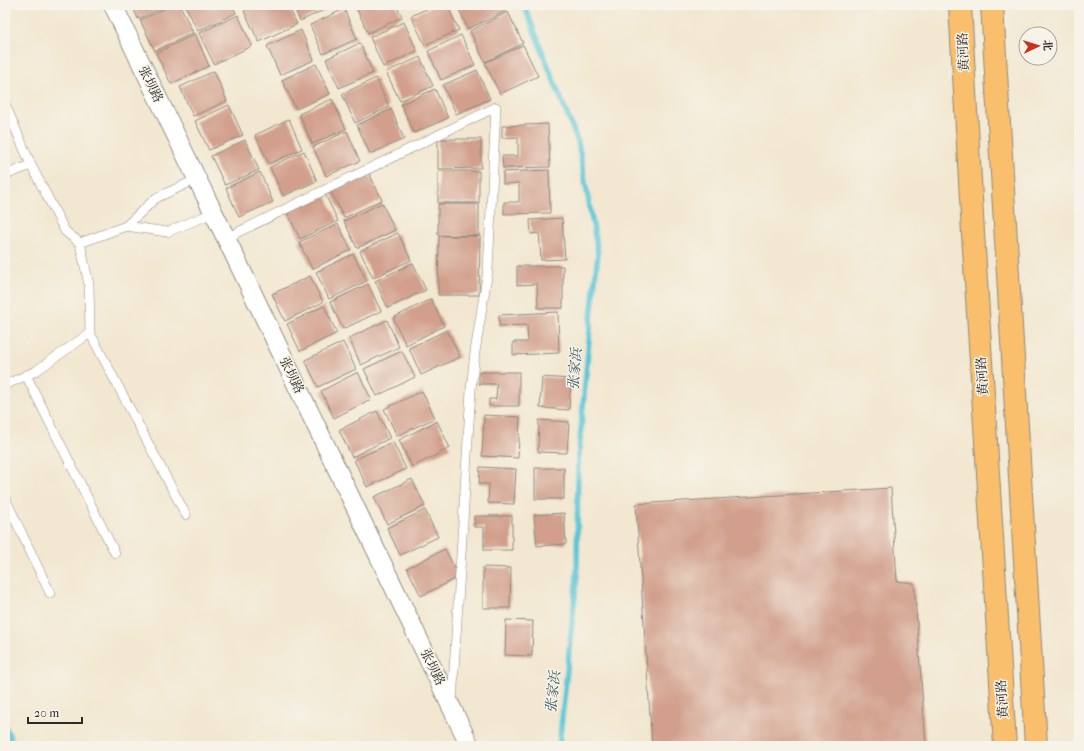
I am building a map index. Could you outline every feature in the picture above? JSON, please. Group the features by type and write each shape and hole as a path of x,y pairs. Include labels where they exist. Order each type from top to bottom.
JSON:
{"main road":[{"name":"黄河路","path":"960,5 972,225 1005,746"},
{"path":"992,5 1036,746"}],"street":[{"name":"张坝路","path":"113,5 470,746"}],"lane":[{"path":"5,104 31,165 65,231 80,243 89,285 90,333 186,514"},
{"path":"226,238 496,107 488,270 471,390 452,707"},
{"path":"5,176 31,165"},
{"path":"80,243 126,226 156,198 197,179"},
{"path":"126,226 167,232 213,213"},
{"path":"5,384 36,371 90,333"},
{"path":"26,376 115,553"},
{"path":"5,498 50,593"}],"building":[{"path":"132,5 167,5 138,19"},
{"path":"172,5 180,5 193,33 155,51 140,20"},
{"path":"185,5 232,5 236,13 198,31"},
{"path":"257,5 288,5 297,24 259,42 244,11"},
{"path":"293,5 335,5 300,21"},
{"path":"355,5 396,5 402,17 368,33"},
{"path":"435,5 447,5 459,30 425,45 411,16"},
{"path":"457,5 504,5 506,11 468,29"},
{"path":"344,9 357,39 323,54 310,25"},
{"path":"508,12 523,43 485,62 470,31"},
{"path":"238,15 252,46 214,64 199,33"},
{"path":"404,22 417,51 383,67 370,37"},
{"path":"301,30 314,60 280,75 267,46"},
{"path":"195,34 209,66 171,84 156,53"},
{"path":"461,35 475,65 441,80 428,51"},
{"path":"360,43 373,73 339,88 326,59"},
{"path":"523,45 538,76 500,94 485,63"},
{"path":"420,57 433,86 400,101 386,72"},
{"path":"316,64 330,94 296,109 282,80"},
{"path":"477,70 490,99 456,114 443,85"},
{"path":"214,71 227,101 193,116 180,87"},
{"path":"376,78 389,107 355,123 342,94"},
{"path":"435,89 448,118 414,133 401,104"},
{"path":"332,99 346,129 312,144 299,114"},
{"path":"229,105 243,135 209,150 195,121"},
{"path":"391,109 404,139 370,154 357,125"},
{"path":"289,119 302,149 269,164 255,135"},
{"path":"548,124 550,167 503,168 502,156 518,156 518,137 502,138 502,126"},
{"path":"347,131 360,161 326,176 313,147"},
{"path":"438,139 481,139 481,168 438,169"},
{"path":"245,140 259,170 225,185 211,156"},
{"path":"304,151 317,181 283,196 270,167"},
{"path":"549,170 550,213 504,214 504,202 519,202 519,183 503,184 503,172"},
{"path":"438,171 479,171 479,203 438,203"},
{"path":"260,172 273,202 239,217 226,188"},
{"path":"369,173 382,200 344,218 331,192"},
{"path":"325,194 338,221 300,239 287,212"},
{"path":"382,203 395,230 357,248 344,221"},
{"path":"438,204 479,204 479,236 438,235"},
{"path":"562,218 565,259 541,260 539,233 531,234 530,220"},
{"path":"338,224 351,250 312,269 299,242"},
{"path":"398,233 411,260 373,278 360,251"},
{"path":"439,236 480,236 479,295 438,295"},
{"path":"353,254 367,281 329,299 316,272"},
{"path":"413,263 426,290 388,308 375,281"},
{"path":"517,266 563,266 563,308 538,308 537,284 517,285"},
{"path":"310,276 323,302 285,321 272,294"},
{"path":"368,284 381,311 343,329 330,302"},
{"path":"431,299 444,326 406,345 393,318"},
{"path":"324,306 337,333 300,351 287,324"},
{"path":"558,312 559,353 513,355 513,342 528,342 527,325 499,326 499,315"},
{"path":"387,320 399,347 361,365 349,338"},
{"path":"447,330 460,357 421,375 409,348"},
{"path":"343,342 356,369 318,387 305,360"},
{"path":"402,351 415,377 377,396 364,369"},
{"path":"358,372 371,399 334,418 321,391"},
{"path":"479,372 519,372 519,406 489,406 489,399 496,399 497,384 479,384"},
{"path":"542,377 571,379 569,410 540,408"},
{"path":"422,391 435,418 397,436 384,409"},
{"path":"377,411 390,438 352,457 339,430"},
{"path":"484,415 520,417 518,458 482,456"},
{"path":"539,420 569,422 567,453 538,452"},
{"path":"437,421 450,448 412,467 399,440"},
{"path":"393,442 406,469 367,487 354,460"},
{"path":"480,467 516,469 514,504 488,503 489,484 479,484"},
{"path":"535,468 564,468 564,499 535,499"},
{"path":"412,479 425,506 387,524 374,497"},
{"path":"891,488 897,581 914,583 926,746 652,746 636,504"},
{"path":"425,510 438,537 400,555 387,528"},
{"path":"564,513 566,544 537,546 534,515"},
{"path":"474,516 512,516 512,550 484,550 484,527 474,527"},
{"path":"445,549 459,577 421,596 407,568"},
{"path":"483,567 511,568 510,608 483,608"},
{"path":"506,620 533,621 532,656 505,655"}],"waterway":[{"name":"张家浜","path":"524,5 578,142 598,253 578,463 577,576 559,746"},
{"path":"5,726 14,746"}]}
